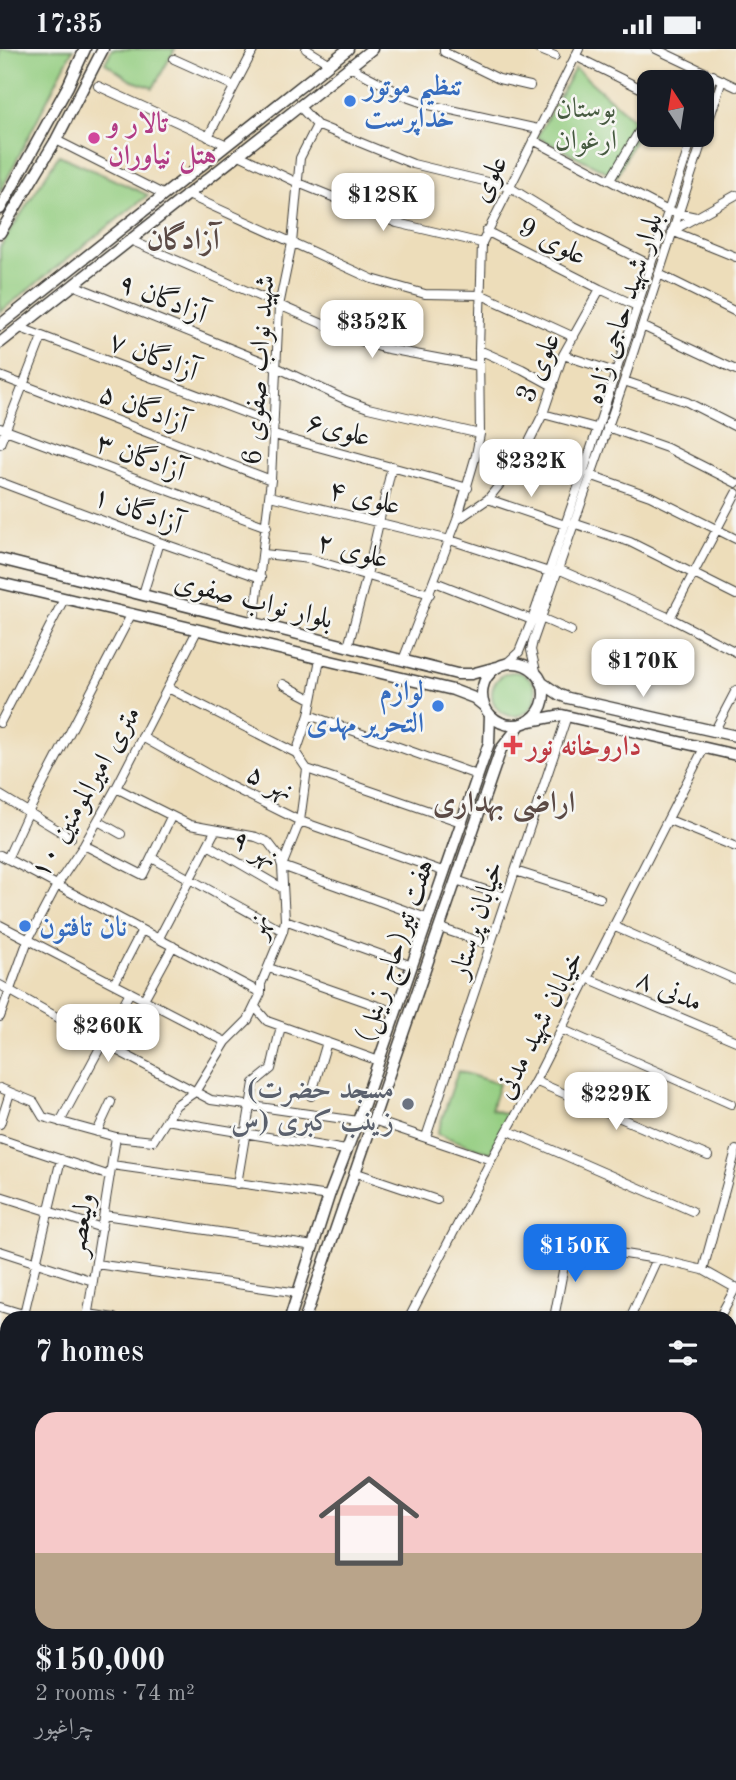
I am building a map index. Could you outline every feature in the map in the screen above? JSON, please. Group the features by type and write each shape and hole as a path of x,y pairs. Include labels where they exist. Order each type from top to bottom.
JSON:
{"main road":[{"path":"0,209 85,49"},
{"path":"0,233 56,140 103,49"},
{"path":"1,323 348,49"},
{"path":"0,343 372,49"},
{"name":"بلوار نواب صفوی","path":"0,559 457,674 471,674 502,665"},
{"name":"بلوار نواب صفوی","path":"1,584 453,690 474,698 487,710"},
{"path":"736,736 568,698 559,695 539,676 517,663 502,665 489,674 483,684 482,695 487,710 499,722 509,725 565,716 736,755"},
{"path":"453,690 461,688 463,684 457,674"},
{"path":"525,723 538,713 544,704 545,693 539,676"},
{"path":"565,716 558,705 568,698"},
{"name":"هفت تیر(حاج زینل)","path":"293,1311 329,1196 358,1121 489,743 487,710"},
{"name":"هفت تیر(حاج زینل)","path":"307,1311 501,749 525,723"},
{"path":"489,743 497,741 501,749"}],"street":[{"path":"208,137 254,49"},
{"path":"306,49 330,64"},
{"path":"444,49 444,52 499,79 530,86"},
{"path":"538,49 555,57"},
{"path":"656,49 702,70"},
{"path":"577,53 637,86"},
{"name":"علوی","path":"403,660 435,582 468,488 480,434 482,243 577,53"},
{"path":"174,59 234,86"},
{"path":"351,67 409,98 429,105 538,129"},
{"path":"714,76 736,86"},
{"name":"بلوار شهید حاجی زاده","path":"502,665 519,652 536,619 586,475 624,381 722,80"},
{"path":"98,86 227,145"},
{"path":"300,107 317,124 414,164 509,187 575,227 651,265"},
{"name":"شهید نواب صفوی 6","path":"254,623 270,496 274,435 274,366 279,306 292,243 300,158 317,124"},
{"path":"610,180 637,133"},
{"path":"56,140 163,194"},
{"path":"533,140 668,211 696,217"},
{"name":"بلوار شهید حاجی زاده","path":"586,475 596,428 689,147"},
{"path":"237,154 296,182 397,223 482,243"},
{"path":"186,194 372,279 425,294 482,295 574,337"},
{"path":"672,231 736,195"},
{"name":"علوی 9","path":"486,231 637,306"},
{"path":"672,231 736,257"},
{"path":"130,240 279,306 383,348 479,366"},
{"path":"659,274 736,312"},
{"name":"آزادگان ۹","path":"73,285 274,366 368,408 480,434"},
{"name":"علوی 3","path":"457,520 488,499 521,458 542,414 564,355 600,289"},
{"path":"642,326 736,370"},
{"name":"آزادگان ۷","path":"18,327 274,424"},
{"path":"0,444 3,429 42,337"},
{"path":"479,350 553,386"},
{"path":"564,355 615,372"},
{"name":"آزادگان ۵","path":"0,376 271,480"},
{"path":"624,381 687,402 736,426"},
{"path":"542,414 596,428"},
{"path":"607,427 667,448 736,483"},
{"name":"آزادگان ۳","path":"3,429 267,527"},
{"name":"علوی۶","path":"274,435 468,488"},
{"path":"521,458 650,496 736,539"},
{"path":"348,647 392,466"},
{"name":"آزادگان ۱","path":"0,482 159,543 261,577"},
{"path":"670,618 736,493"},
{"name":"علوی ۴","path":"270,496 450,540 553,571 670,618 736,652"},
{"path":"488,499 630,543 736,596"},
{"path":"143,594 159,543"},
{"name":"علوی ۲","path":"264,554 310,559 430,594"},
{"path":"435,582 571,631"},
{"path":"0,723 64,599"},
{"path":"132,613 3,857 261,992"},
{"name":"بلوار شهید حاجی زاده","path":"536,619 531,650 539,676"},
{"name":"۱۰ متری امیرالمومنین","path":"0,1017 2,1005 28,940 57,885 85,845 198,629"},
{"path":"296,753 309,715 320,659"},
{"path":"283,684 311,699"},
{"path":"168,688 296,753 307,769 461,822"},
{"path":"715,732 736,691"},
{"path":"309,715 477,775"},
{"name":"خیابان پرستار","path":"426,1137 565,716"},
{"name":"نهر ۵","path":"142,737 222,782 300,821 445,872"},
{"name":"خیابان شهید مدنی","path":"413,1311 535,1081 704,748"},
{"name":"نهر","path":"116,1137 153,1141 176,1105 195,1092 226,1042 241,1029 255,1007 283,931 285,920 282,866 300,821 307,769"},
{"path":"116,788 191,825 256,837 268,842 282,866 429,919"},
{"path":"0,795 71,838"},
{"path":"85,845 143,875 171,817"},
{"path":"668,820 736,847"},
{"path":"98,821 121,834"},
{"path":"159,938 215,831"},
{"name":"نهر ۹","path":"208,845 282,888"},
{"path":"152,858 283,931"},
{"path":"515,871 600,898"},
{"path":"456,880 506,897"},
{"path":"285,920 412,965"},
{"path":"0,925 226,1042"},
{"path":"613,926 736,980"},
{"path":"440,928 490,945"},
{"path":"114,984 142,930"},
{"path":"144,999 173,946"},
{"path":"269,968 395,1012"},
{"name":"مدنی ۸","path":"587,978 736,1041"},
{"path":"0,985 211,1100 358,1121"},
{"path":"60,1122 130,992"},
{"path":"255,1007 267,1021 379,1061"},
{"path":"237,1184 254,1083 271,1069 281,1026"},
{"path":"561,1029 731,1104"},
{"path":"311,1096 327,1042"},
{"path":"535,1081 708,1156"},
{"path":"0,1088 34,1103 43,1117 116,1137"},
{"path":"0,1124 10,1093"},
{"path":"97,1132 111,1102"},
{"path":"166,1120 346,1150"},
{"path":"373,1120 491,1160"},
{"path":"509,1131 692,1211"},
{"name":"ولیعصر","path":"89,1311 116,1137"},
{"path":"0,1139 110,1176"},
{"path":"703,1270 736,1150"},
{"path":"25,1311 61,1159"},
{"path":"112,1165 329,1196"},
{"path":"354,1172 436,1200"},
{"path":"0,1196 102,1229"},
{"path":"104,1215 314,1246"},
{"path":"555,1311 568,1245 657,1259 703,1270 736,1287 723,1311"},
{"path":"0,1251 93,1281"},
{"path":"634,1311 657,1259"},
{"path":"96,1264 299,1293"}],"green space":[{"path":"0,49 73,49 0,193"},
{"path":"112,49 175,49 153,88 130,80 105,63"},
{"name":"بوستان ارغوان","path":"575,68 637,122 637,134 617,177 537,137"},
{"path":"59,155 148,195 0,312 0,247"},
{"path":"514,672 523,673 530,678 535,685 535,703 530,710 523,715 514,716 505,715 498,710 493,703 492,694 493,685 498,678 505,673"},
{"path":"458,1071 499,1084 491,1109 509,1115 490,1153 437,1134"}],"place":[{"name":"تنظیم موتور خداپرست","path":"350,101"},
{"name":"تالار و هتل نیاوران","path":"94,138"},
{"name":"لوازم التحریر مهدی","path":"438,706"},
{"name":"داروخانه نور","path":"513,745"},
{"name":"نان تافتون","path":"25,926"},
{"name":"(مسجد حضرت زینب کبری (س","path":"408,1104"}],"district":[{"name":"آزادگان","path":"183,239"},
{"name":"اراضی بهداری","path":"504,802"}]}
